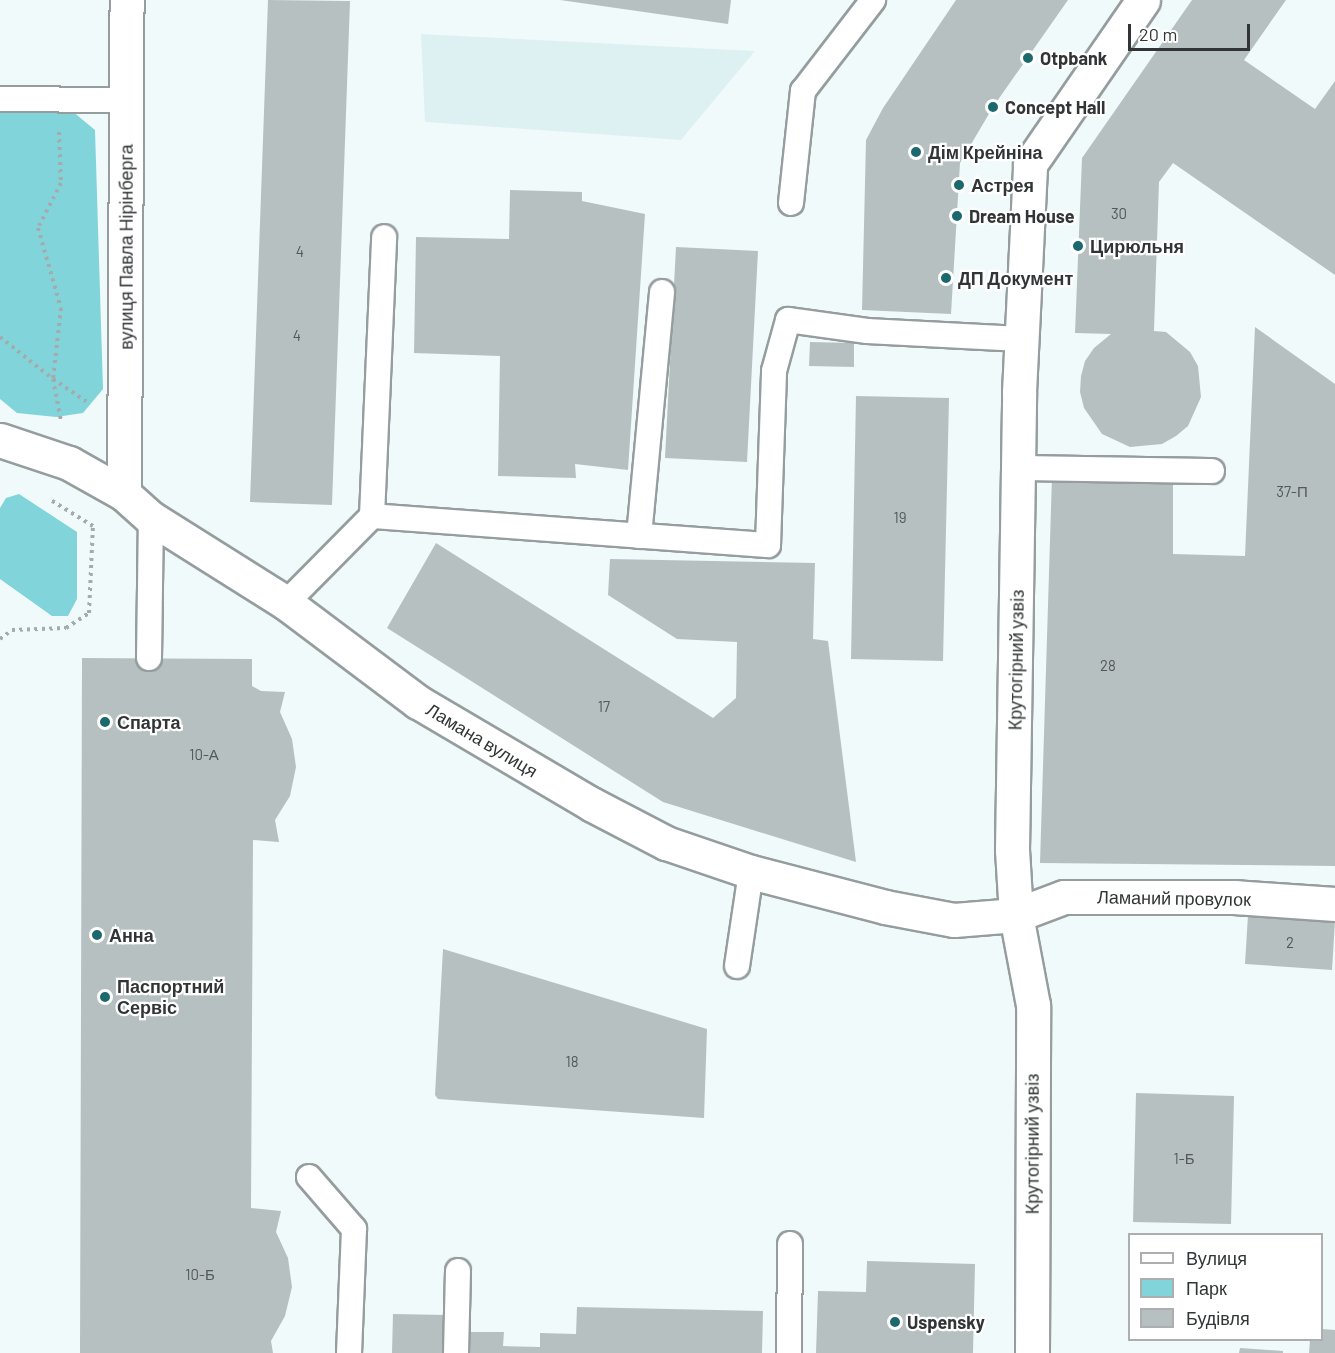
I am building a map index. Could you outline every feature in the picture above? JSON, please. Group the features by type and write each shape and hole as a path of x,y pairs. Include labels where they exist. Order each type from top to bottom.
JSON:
{"street":[{"name":"вулиця Павла Нірінберга","path":"124,494 127,0"},
{"name":"Крутогірний узвіз","path":"1032,1353 1033,1005 1016,915 1012,850 1021,339 1030,164 1143,0"},
{"name":"Ламана вулиця","path":"0,440 69,463 124,494 151,518 286,603 418,702 591,804 666,843 751,872 885,907 954,920 1016,915"},
{"name":"Ламаний провулок","path":"1016,915 1064,897 1234,897 1335,904"}],"lane":[{"path":"791,203 803,91 873,0"},
{"path":"0,99 127,100"},
{"path":"286,603 372,516 384,237"},
{"path":"639,536 662,292"},
{"path":"372,516 768,545 774,371 788,320 867,331 1021,339"},
{"path":"1019,468 1212,471"},
{"path":"149,658 151,518"},
{"path":"737,966 751,872"},
{"path":"309,1177 354,1229 349,1353"},
{"path":"789,1353 790,1244"},
{"path":"456,1353 458,1270"}],"path":[{"path":"58,100 61,183 38,228 61,308 53,379 69,463"},
{"path":"0,337 53,379 124,426"},
{"path":"0,639 12,630 66,628 89,614 93,526 47,498"}],"shaded area":[{"path":"421,34 755,51 681,140 425,122"}],"green space":[{"path":"72,111 95,130 103,389 83,413 56,417 17,413 0,399 0,113"},
{"path":"19,494 77,532 77,599 68,616 52,616 0,579 0,508 6,498"}],"building":[{"path":"268,0 350,1 332,505 250,502"},
{"path":"560,0 731,0 728,24"},
{"name":"Дім Крейніна","path":"956,0 1068,0 993,107 960,163 951,314 862,310 866,140 883,108"},
{"path":"1192,0 1286,0 1244,60 1315,109 1335,81 1335,275 1173,163 1159,182 1154,331 1166,332 1190,352 1198,366 1201,397 1188,426 1176,436 1162,444 1130,447 1102,434 1084,408 1080,392 1085,361 1094,348 1111,334 1075,333 1082,158"},
{"path":"510,190 582,192 582,201 645,214 628,470 575,464 576,478 498,476 500,356 414,353 416,237 509,239"},
{"path":"676,247 758,251 747,462 665,458"},
{"path":"1255,327 1335,384 1335,866 1040,863 1052,476 1173,480 1173,554 1245,556"},
{"path":"810,342 854,343 854,367 809,366"},
{"path":"856,396 949,398 943,661 851,659"},
{"path":"436,543 713,718 736,698 737,642 677,639 608,595 610,559 815,563 813,639 828,641 856,862 663,802 387,628"},
{"path":"82,658 252,659 252,686 261,691 285,692 280,712 292,739 296,767 290,796 275,820 279,842 253,840 251,1208 281,1211 276,1232 288,1258 292,1287 285,1316 271,1341 273,1353 80,1353"},
{"path":"1248,915 1335,921 1332,970 1245,964"},
{"path":"443,949 707,1029 704,1118 438,1099 435,1095"},
{"path":"1136,1093 1234,1096 1231,1224 1133,1222"},
{"name":"Uspensky","path":"867,1261 975,1264 973,1353 816,1353 818,1291 866,1292"},
{"path":"577,1307 763,1311 762,1353 467,1353 467,1332 504,1332 503,1346 540,1347 540,1333 576,1334"},
{"path":"393,1314 447,1315 446,1353 392,1353"},
{"path":"1323,1329 1335,1330 1335,1353 1309,1353 1310,1341 1323,1341"},
{"path":"1240,1348 1283,1351 1283,1353 1239,1353"}],"place":[{"name":"Otpbank","path":"1028,58"},
{"name":"Concept Hall","path":"993,107"},
{"name":"Дім Крейніна","path":"916,152"},
{"name":"Астрея","path":"959,185"},
{"name":"Dream House","path":"957,216"},
{"name":"Цирюльня","path":"1078,246"},
{"name":"ДП Документ","path":"946,278"},
{"name":"Спарта","path":"105,722"},
{"name":"Анна","path":"97,935"},
{"name":"Паспортний Сервіс","path":"105,997"},
{"name":"Uspensky","path":"895,1322"}]}
